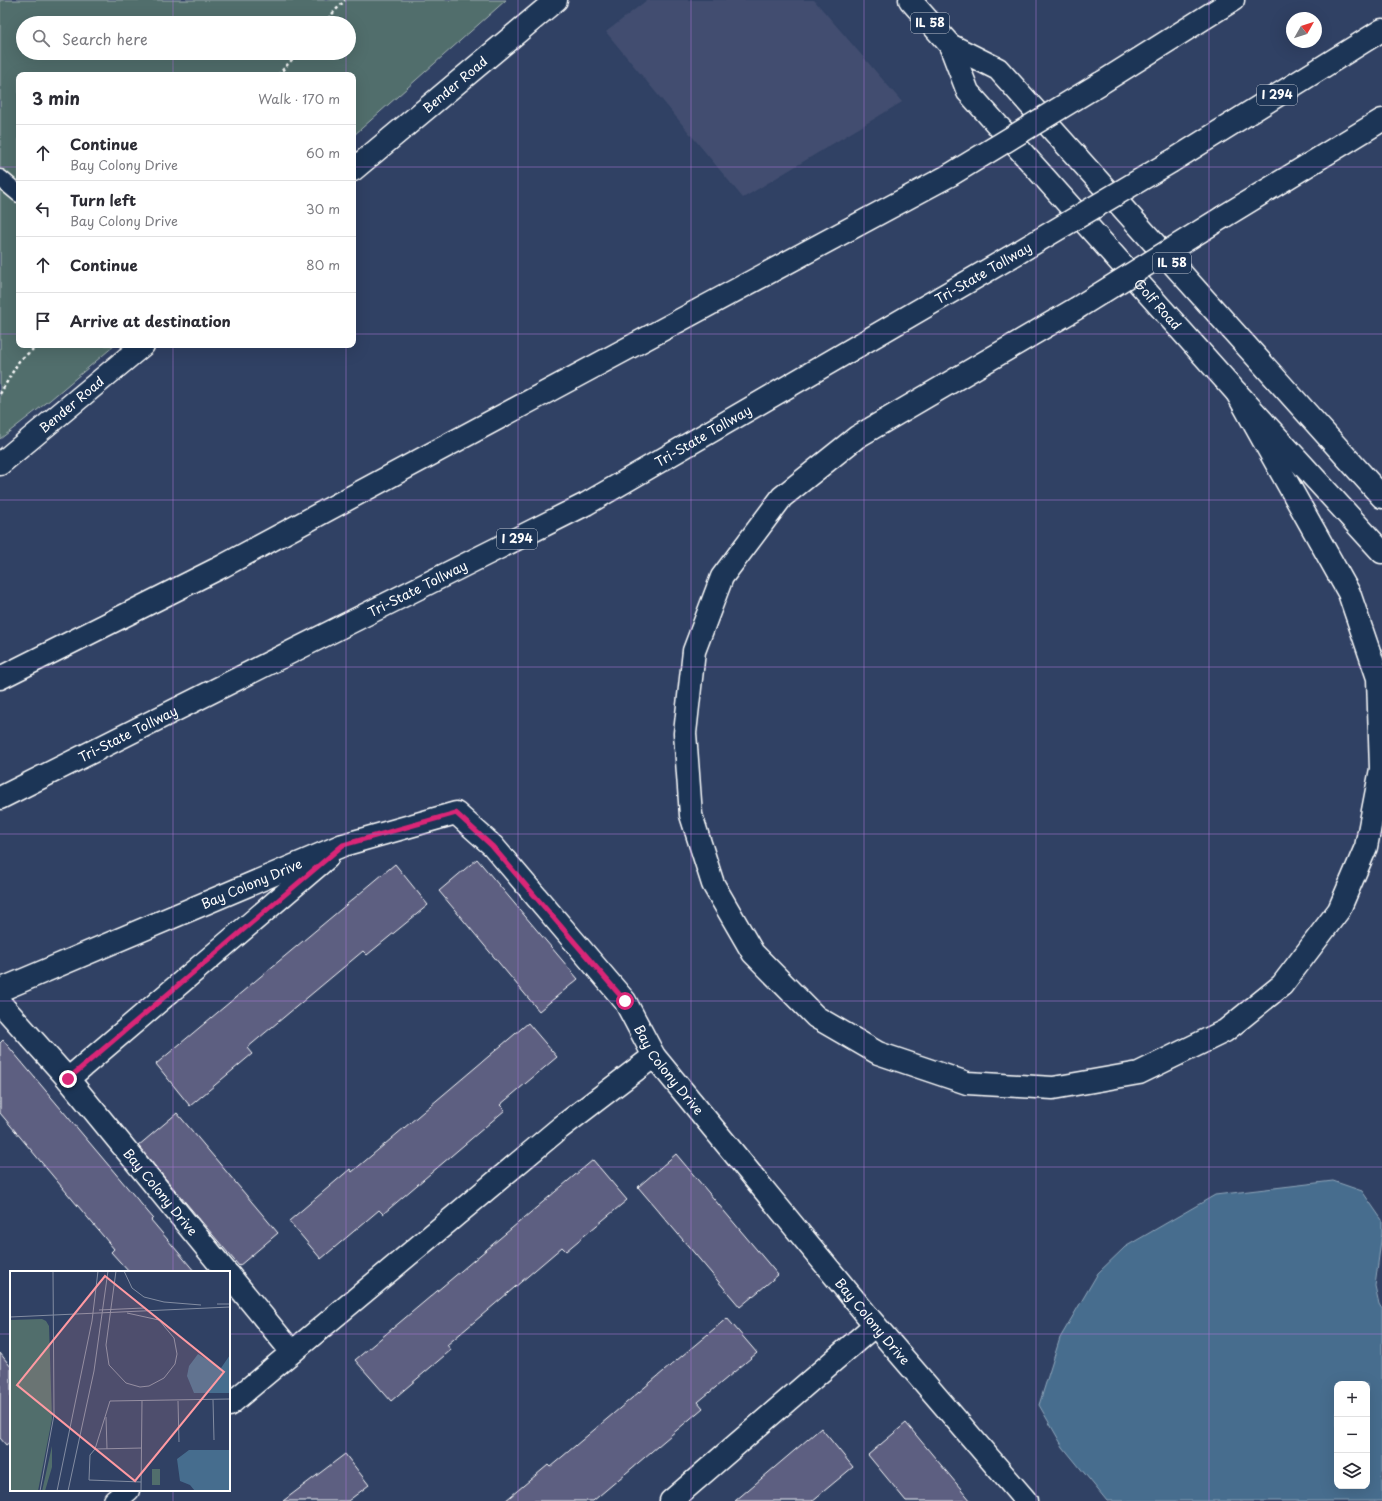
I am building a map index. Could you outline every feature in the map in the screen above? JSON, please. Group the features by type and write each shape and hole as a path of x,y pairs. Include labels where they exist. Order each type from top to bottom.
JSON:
{"main road":[{"name":"Bender Road","path":"356,167 556,0"},
{"name":"Golf Road","path":"910,0 950,45 968,92 1237,393 1382,552"},
{"path":"0,678 223,566 950,175 1233,0"},
{"name":"Tri-State Tollway","path":"0,798 586,504 1019,252 1172,161 1382,30"},
{"name":"Golf Road","path":"950,45 998,69 1382,497"},
{"path":"1237,393 1349,593 1378,678 1381,769 1366,847 1339,910 1282,985 1225,1031 1139,1073 1053,1088 968,1083 878,1053 816,1017 753,953 713,884 691,815 685,733 694,651 722,577 782,497 857,437 1077,308 1223,216 1382,120"},
{"name":"Bender Road","path":"0,464 139,348"},
{"name":"Bay Colony Drive","path":"0,990 343,845 456,813 492,846 625,1001 654,1056 875,1324 1026,1501"},
{"path":"68,1079 343,845"},
{"name":"Bay Colony Drive","path":"0,1003 68,1079 225,1271"},
{"path":"230,1404 560,1128 654,1056"},
{"path":"230,1276 292,1352"},
{"path":"671,1501 875,1324"},
{"path":"115,1501 127,1491"}],"lane":[{"path":"0,178 16,191"}],"path":[{"path":"330,16 345,0"},
{"path":"281,72 292,60"},
{"path":"0,394 19,361 34,348"}],"shaded area":[{"path":"647,0 814,0 902,102 743,198 606,32"},
{"path":"1333,1181 1362,1191 1382,1220 1382,1233 1375,1286 1379,1304 1382,1309 1382,1501 1107,1501 1063,1447 1039,1405 1060,1338 1098,1273 1125,1247 1215,1195"}],"green space":[{"path":"0,0 506,0 356,133 356,72 16,72 16,348 111,348 50,400 0,439"}],"building":[{"path":"477,859 578,979 539,1011 439,891"},
{"path":"395,864 428,905 367,955 363,951 247,1048 252,1054 190,1106 156,1064"},
{"path":"528,1023 557,1057 500,1105 505,1110 383,1214 379,1210 321,1259 289,1221 350,1169 352,1172"},
{"path":"3,1040 153,1218 151,1220 194,1271 128,1271 111,1252 114,1249 0,1113 0,1043"},
{"path":"177,1113 278,1233 239,1266 138,1146"},
{"path":"676,1154 778,1275 740,1307 638,1187"},
{"path":"593,1160 627,1200 566,1251 562,1247 447,1345 451,1350 391,1401 355,1360"},
{"path":"727,1318 757,1353 698,1402 703,1408 593,1501 505,1501 548,1465 550,1467"},
{"path":"0,1353 10,1366 10,1442 6,1445 0,1438"},
{"path":"906,1423 971,1501 906,1501 868,1455"},
{"path":"821,1428 853,1467 812,1501 735,1501"},
{"path":"345,1454 369,1485 348,1501 283,1501"}],"route":[{"path":"68,1079 343,845 456,813 492,846 625,1001"}]}
